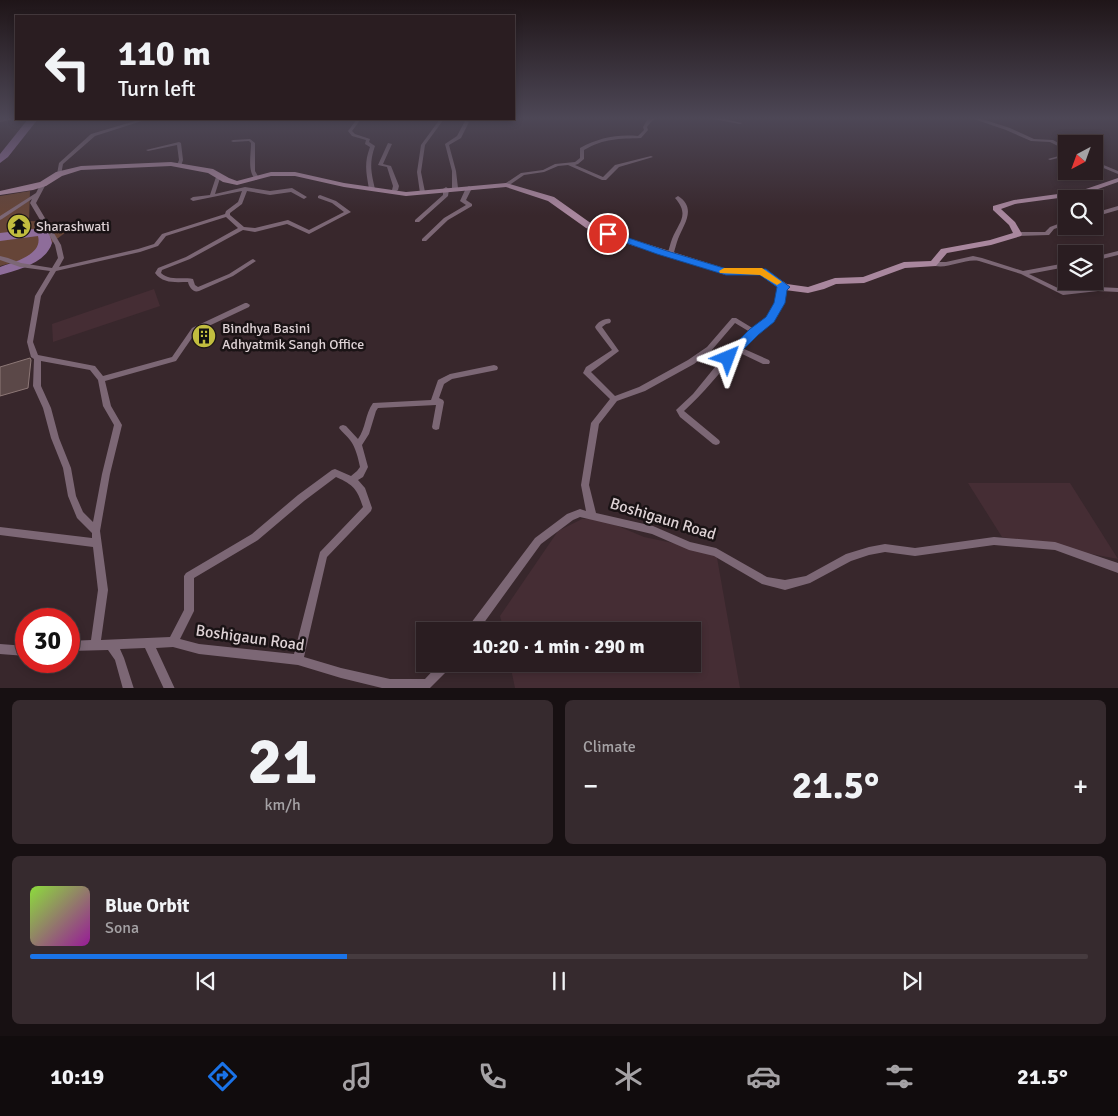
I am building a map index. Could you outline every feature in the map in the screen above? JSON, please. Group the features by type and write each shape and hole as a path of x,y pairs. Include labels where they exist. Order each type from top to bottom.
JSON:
{"street":[{"path":"59,174 61,164 76,150"},
{"path":"179,165 182,160 180,150"},
{"path":"253,150 253,171 256,178"},
{"path":"372,150 368,170 372,189"},
{"path":"387,150 380,165 389,166 396,186 395,190"},
{"path":"422,150 419,172 422,192"},
{"path":"417,221 446,195 450,189 454,171 449,150"},
{"path":"506,185 523,174 544,171 557,165 569,164 582,159 582,150"},
{"path":"569,164 604,179 617,166 651,157"},
{"path":"1050,160 1058,158"},
{"path":"0,193 18,191 43,184 59,174 94,166 179,165 210,171 238,183 271,174 295,174 372,189 395,190 406,194 506,185 550,199 594,229 726,272 762,272 785,287 808,290 835,281 864,280 904,265 946,264 972,258 991,262 1022,273 1063,293 1098,289 1118,290"},
{"path":"1103,166 1118,173"},
{"path":"212,196 219,175"},
{"path":"1018,234 1012,224 996,208 1014,202 1081,192 1118,180"},
{"path":"43,184 34,203 58,244 61,258 38,296 30,342 35,357 92,368 101,378 107,406 118,425 106,474 96,531 103,590 95,645"},
{"path":"424,240 446,219 470,205 463,201 469,188"},
{"path":"3,259 20,265 54,270 140,250 156,245 164,235 227,215 228,212 240,204 245,189"},
{"path":"193,199 245,189 270,193 292,190 304,196"},
{"path":"0,218 37,194"},
{"path":"227,215 242,228 255,230 288,222 309,232 348,212 334,202 320,197"},
{"path":"670,255 674,240 685,222 686,212 684,204 678,198"},
{"path":"1103,212 1118,208"},
{"path":"933,264 944,251 991,242 1018,234 1047,234 1052,228 1058,226"},
{"path":"242,228 188,258 158,272 161,277 171,280 191,280 192,286 197,290 232,275 253,262"},
{"path":"1103,257 1118,253"},
{"path":"1022,273 1058,266"},
{"path":"716,442 683,415 680,410 696,396 754,332 770,320 779,303 782,286 785,287"},
{"path":"101,378 174,359 194,330 247,305"},
{"path":"592,516 585,485 590,446 595,423 614,399 642,390 691,362 709,349 734,320 754,332"},
{"path":"608,321 598,327 616,351 589,369 587,374 614,399"},
{"path":"737,349 766,362"},
{"path":"38,358 37,386 47,408 55,438 67,468 72,496 80,515 96,531"},
{"path":"434,403 441,382 445,378 494,368"},
{"path":"358,444 367,433 373,409 376,405 434,403 438,401 440,402 436,427"},
{"path":"343,428 351,434 358,444 364,467 360,474 352,480"},
{"path":"172,642 189,611 189,576 255,537 301,498 335,474 352,480 362,491 368,508 323,555 298,660"},
{"name":"Boshigaun Road","path":"479,622 538,541 570,517 580,513 653,530 689,546 716,552 765,581 785,585 807,580 849,557 869,551 885,548 915,552 994,540 1055,546 1118,568"},
{"path":"0,531 98,544"},
{"name":"Boshigaun Road","path":"80,646 112,646 172,642 199,649 298,660 341,673 390,684 427,684 438,672"},
{"path":"148,643 170,688"},
{"path":"112,646 119,658 129,688"},
{"path":"0,649 15,650"}],"shaded area":[{"path":"30,191 29,221 78,223 33,257 0,266 0,196"},
{"path":"154,289 160,306 53,342 52,324"},
{"path":"968,483 1070,483 1118,559 1002,537"},
{"path":"582,519 594,519 613,524 644,537 716,552 740,688 515,688 512,672 701,672 701,622 502,622 500,616 558,531"}],"building":[{"path":"30,358 28,388 0,396 0,367"}],"waterway":[{"path":"0,160 9,150"},
{"path":"0,237 43,232 46,243 40,253 34,257 0,271"}],"slow traffic":[{"path":"724,271 762,272 777,282"}],"place":[{"name":"Sharashwati","path":"19,226"},
{"name":"Bindhya Basini Adhyatmik Sangh Office","path":"204,336"}],"route":[{"path":"608,234 726,272 762,272 785,287 782,286 779,303 770,320 754,332 728,358"}]}
